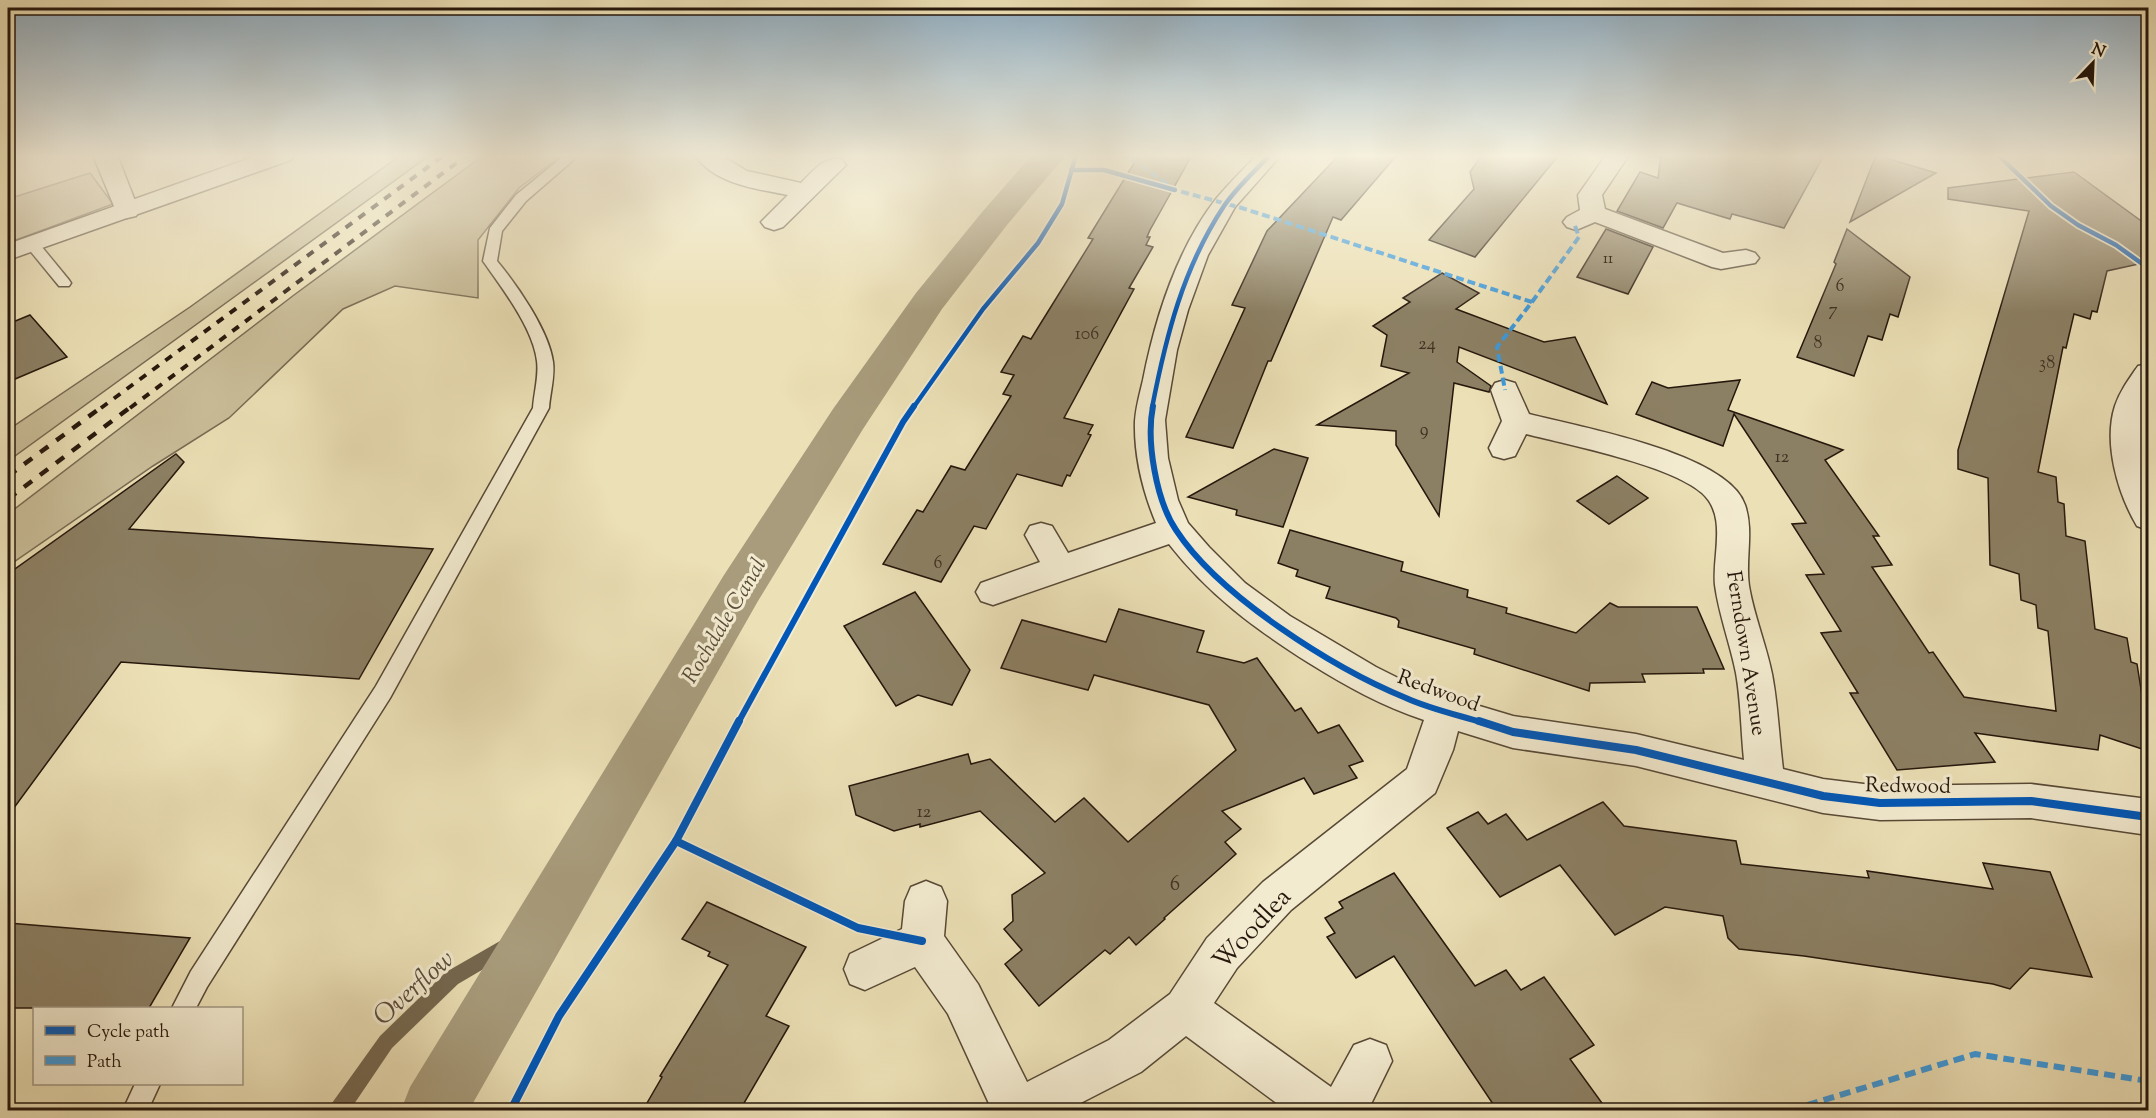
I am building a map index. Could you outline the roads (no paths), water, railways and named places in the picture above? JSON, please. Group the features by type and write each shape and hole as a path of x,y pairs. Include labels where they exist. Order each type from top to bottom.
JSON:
{"street":[{"path":"125,207 127,211"},
{"path":"8,252 138,207"},
{"path":"774,222 790,207"},
{"name":"Redwood","path":"1223,207 1195,255 1174,310 1163,350 1150,420 1153,458 1162,500 1175,529 1197,556 1233,592 1278,626 1363,678 1407,699 1513,732 1636,750 1823,796 1880,803 2031,801 2148,817"},
{"path":"1587,207 1584,218 1721,261 1746,258"},
{"path":"2148,373 2129,403 2126,427 2128,453 2148,518"},
{"name":"Ferndown Avenue","path":"1505,390 1510,434 1620,448 1686,470 1713,485 1728,504 1733,527 1732,583 1754,674 1765,783"},
{"path":"993,592 1175,529"},
{"path":"1041,536 1061,569"},
{"name":"Woodlea","path":"1021,1110 1125,1056 1185,1009 1222,953 1277,896 1420,781 1434,750 1444,711"},
{"path":"865,969 924,921 1016,1110"},
{"path":"1185,1009 1324,1110"},
{"path":"1343,1110 1370,1061"}],"lane":[{"path":"185,1007 199,979 383,692 541,408 546,360 503,275 490,261 495,231 514,207"},
{"path":"32,244 64,284"},
{"path":"135,1110 147,1085"}],"waterway":[{"name":"Rochdale Canal","path":"433,1110 741,588 848,419 929,301 1004,207"},
{"name":"Overflow","path":"339,1110 386,1042 452,978 542,925"}],"railway":[{"path":"101,408 373,207"},
{"path":"130,408 398,207"},
{"path":"8,476 103,406"},
{"path":"8,499 132,406"}]}
